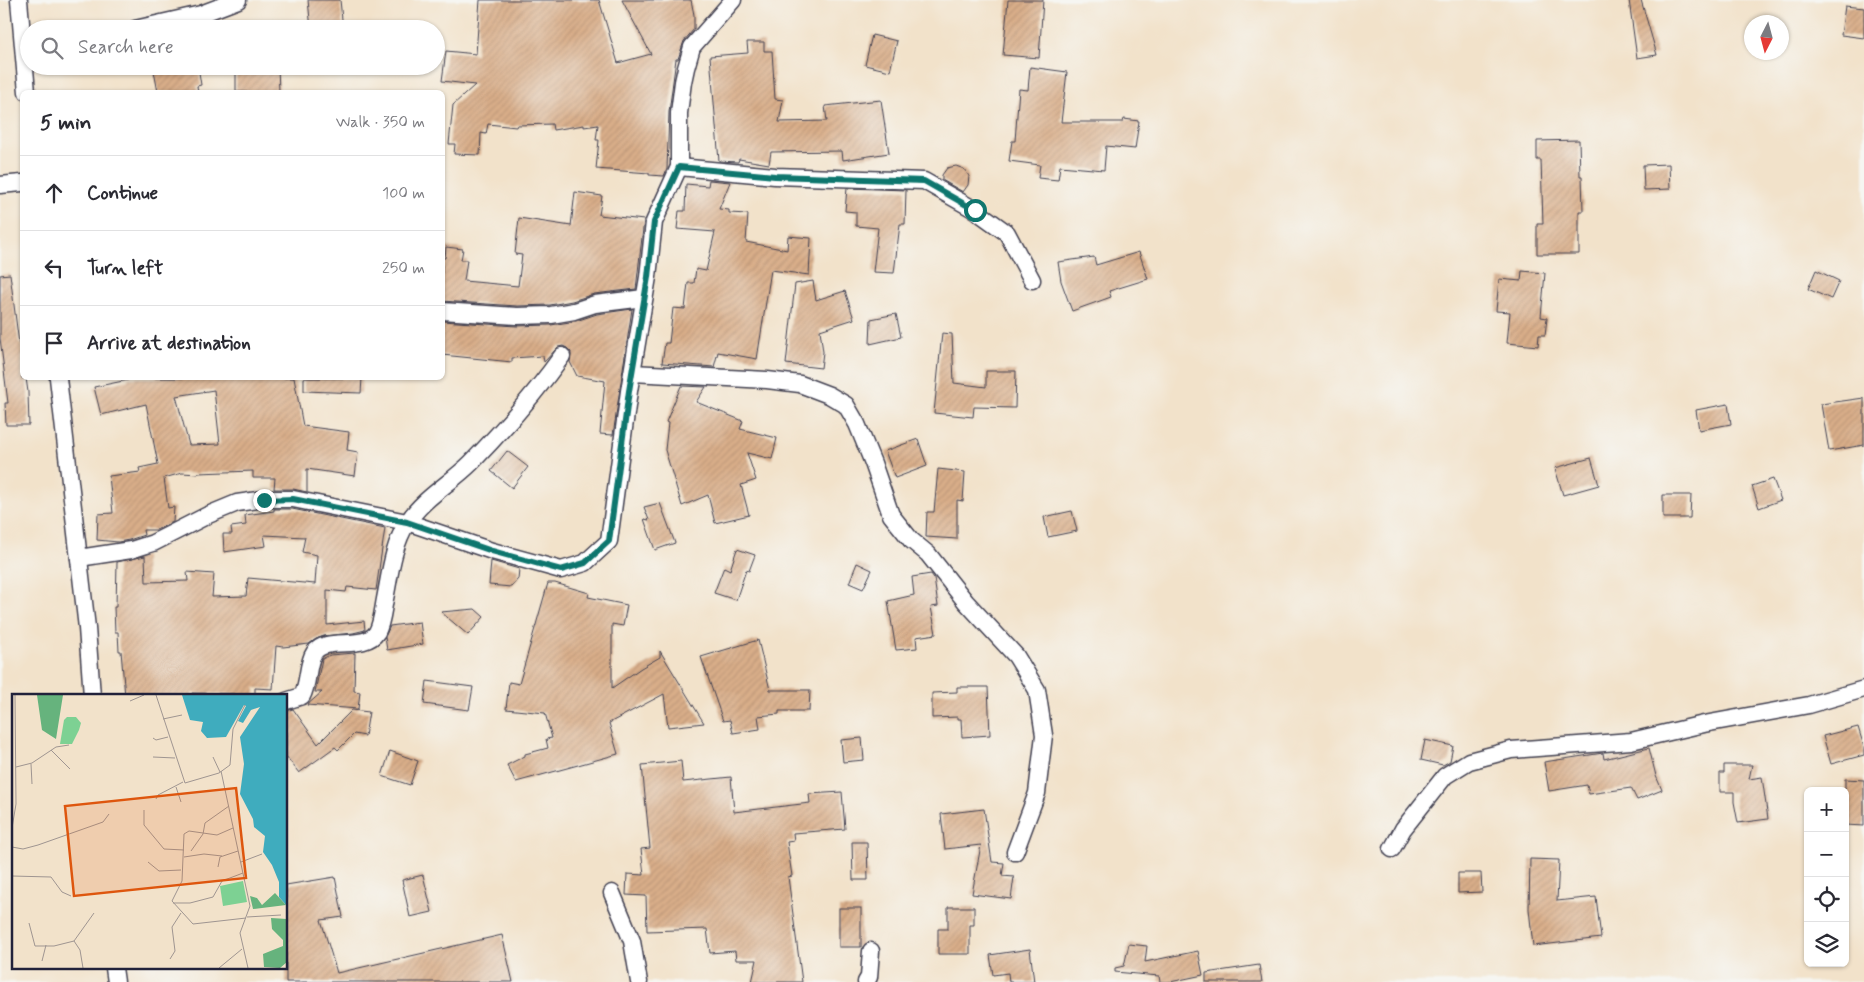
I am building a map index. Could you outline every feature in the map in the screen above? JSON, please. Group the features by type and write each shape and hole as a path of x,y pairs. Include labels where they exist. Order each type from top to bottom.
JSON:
{"street":[{"path":"20,0 22,20"},
{"path":"175,20 201,14 238,0"},
{"path":"79,558 131,550 153,543 208,515 237,503 293,499 407,522 492,551 561,570 585,563 609,541 654,222 679,167 680,113 683,82 692,47 733,0"},
{"path":"27,75 27,90"},
{"path":"679,167 775,176 924,181 975,210 1007,233 1032,280"},
{"path":"0,185 20,183"},
{"path":"445,312 517,316 551,315 574,311 596,304 644,298"},
{"path":"288,700 302,696 306,688 314,652 323,646 362,641 377,632 383,613 398,542 407,522 419,508 470,463 518,412 562,356"},
{"path":"632,373 767,380 800,384 829,395 846,405 857,424 873,463 891,515 911,540 928,554 966,602 1016,656 1037,690 1044,735 1037,793 1015,852"},
{"path":"58,380 79,558 92,694"},
{"path":"1392,849 1403,829 1445,776 1469,761 1511,750 1631,741 1704,724 1809,705 1864,689"},
{"path":"612,893 632,941 640,982"},
{"path":"866,982 869,977 872,951"}],"building":[{"path":"308,0 340,0 342,20 310,20"},
{"path":"480,0 599,0 618,63 651,54 622,0 691,0 694,29 684,41 678,59 676,59 669,112 667,169 664,176 596,169 599,140 596,140 598,125 584,127 584,125 553,130 552,124 517,125 516,127 488,124 486,134 481,133 480,155 454,154 455,144 449,144 453,105 475,85 442,81 443,75 445,75 446,51 476,54"},
{"path":"1008,0 1043,0 1039,58 1003,55"},
{"path":"1629,0 1641,0 1657,55 1637,58"},
{"path":"1845,6 1864,8 1864,38 1841,35"},
{"path":"872,35 897,41 890,71 865,65"},
{"path":"747,42 764,42 764,51 772,51 775,99 783,100 779,122 827,121 825,106 881,100 889,153 843,160 842,151 771,152 769,164 739,159 738,162 719,161 710,56 748,53"},
{"path":"1030,67 1067,72 1061,122 1123,122 1124,119 1139,121 1135,149 1106,146 1104,170 1060,166 1058,180 1038,178 1040,165 1009,161 1012,141 1015,141 1019,89 1028,90"},
{"path":"155,75 199,75 201,85 197,86 198,90 158,90"},
{"path":"236,75 278,75 279,90 236,90"},
{"path":"1579,140 1583,211 1579,211 1579,254 1537,254 1537,224 1543,224 1541,160 1537,160 1537,141"},
{"path":"1669,164 1670,189 1644,190 1643,165"},
{"path":"956,166 964,169 969,176 968,185 963,192 942,180 942,175 947,168"},
{"path":"709,180 730,182 719,209 729,210 729,213 748,214 746,242 787,250 788,236 811,238 809,275 771,270 757,359 718,352 714,367 662,363 665,343 669,343 673,308 685,309 688,283 694,283 696,269 706,271 715,232 677,229 679,211 685,211 686,184 708,186"},
{"path":"847,188 906,190 905,224 900,224 894,273 873,272 878,228 856,226 856,212 845,211"},
{"path":"575,192 602,196 599,215 644,220 636,289 594,294 550,305 517,306 445,301 446,247 463,249 461,260 467,260 464,281 518,286 522,255 515,254 519,218 571,226"},
{"path":"1139,252 1148,279 1109,291 1111,297 1072,311 1061,281 1058,262 1094,257 1096,265"},
{"path":"1816,270 1839,281 1831,299 1808,289"},
{"path":"1522,271 1545,273 1541,317 1547,318 1545,335 1539,335 1538,346 1507,343 1510,312 1496,311 1499,279 1521,281"},
{"path":"10,274 20,344 20,380 26,380 29,425 6,425 5,403 8,403 0,338 0,275"},
{"path":"813,281 816,300 845,291 854,319 820,330 823,352 821,368 786,364 795,284"},
{"path":"632,309 613,435 600,434 605,381 577,376 570,362 571,352 563,346 558,347 544,362 543,356 512,358 512,362 445,355 445,321 516,326 551,325 576,321 597,314"},
{"path":"896,314 901,337 870,344 871,319"},
{"path":"942,333 952,334 954,383 986,387 986,371 1016,371 1015,408 974,407 973,417 934,413"},
{"path":"128,380 294,380 303,426 349,432 347,450 358,452 355,476 307,469 307,492 293,489 274,489 275,478 253,478 253,471 182,473 164,478 168,508 174,507 173,522 156,530 143,530 144,535 129,540 118,542 97,540 98,514 113,513 109,476 140,472 139,468 158,464 146,404 101,415 94,387","holes":["214,390 220,444 189,445 176,396"]},
{"path":"304,380 362,380 361,393 304,391"},
{"path":"681,386 706,387 696,402 743,421 740,429 777,438 772,459 747,453 756,480 741,485 749,515 715,523 708,495 682,506 665,450 668,423 666,422"},
{"path":"1864,398 1864,445 1829,451 1821,404"},
{"path":"1728,404 1731,424 1699,430 1696,410"},
{"path":"918,439 927,466 895,478 885,451"},
{"path":"507,451 528,467 512,488 491,471"},
{"path":"1591,458 1599,485 1563,495 1555,468"},
{"path":"938,469 965,472 963,501 957,500 957,539 926,537 927,512 934,512"},
{"path":"1773,479 1781,500 1759,508 1752,486"},
{"path":"1663,495 1691,495 1690,518 1663,518"},
{"path":"660,503 675,543 655,550 644,519 649,520 644,507"},
{"path":"274,509 292,509 385,528 376,590 347,587 346,592 327,590 327,625 364,621 365,630 324,636 309,644 276,646 273,689 255,688 255,694 125,694 118,632 115,632 114,607 116,607 117,562 145,556 146,582 188,581 187,572 214,574 212,597 246,596 248,578 315,584 317,555 302,552 305,537 264,535 266,546 224,552 223,534 232,534 231,527 246,525 245,515 274,511"},
{"path":"1072,511 1077,531 1048,537 1044,517"},
{"path":"737,549 755,555 749,571 746,570 736,600 714,593 724,567 730,570"},
{"path":"491,561 519,569 518,579 511,587 489,585"},
{"path":"857,563 872,570 863,589 849,583"},
{"path":"931,574 934,578 938,606 931,607 936,634 916,637 917,648 896,650 888,601 914,595 912,577"},
{"path":"548,583 555,583 589,593 588,597 627,605 623,626 612,624 612,688 660,657 660,651 704,723 668,727 664,694 609,723 618,754 516,782 507,765 525,756 525,754 548,748 546,739 552,738 545,713 506,709 509,682 519,684"},
{"path":"475,609 484,617 468,635 441,612"},
{"path":"420,622 423,644 387,650 385,637 390,626"},
{"path":"758,640 770,690 810,690 809,711 779,711 779,714 758,716 760,729 733,733 730,720 723,721 701,657"},
{"path":"355,653 354,691 360,692 358,709 307,705 322,692 315,692 322,659 330,655"},
{"path":"427,681 473,687 469,710 424,704"},
{"path":"957,687 988,687 990,735 962,737 961,719 958,719 958,717 932,718 932,693 957,692"},
{"path":"293,709 318,744 352,710 369,712 365,736 354,734 338,750 335,747 299,773 288,759 288,710"},
{"path":"1858,727 1864,747 1864,755 1831,764 1823,736"},
{"path":"862,738 864,760 843,762 841,740"},
{"path":"1425,740 1453,746 1450,761 1443,765 1421,760"},
{"path":"1649,748 1656,776 1662,790 1637,800 1631,788 1589,794 1587,785 1549,791 1544,762 1603,753 1604,759"},
{"path":"390,751 418,761 410,785 382,776"},
{"path":"681,761 683,782 731,777 734,812 810,803 809,794 842,792 845,829 793,833 794,841 787,842 792,876 788,877 802,982 752,982 757,960 736,960 735,951 710,953 707,929 647,931 646,896 626,895 627,874 644,875 641,849 650,848 642,765"},
{"path":"1724,765 1752,765 1749,779 1762,777 1768,819 1738,823 1734,792 1720,792 1720,773 1724,773"},
{"path":"1845,779 1864,780 1864,826 1849,825 1849,787 1845,787"},
{"path":"984,809 992,862 1004,863 1002,876 1014,877 1011,899 972,894 981,845 945,849 941,814"},
{"path":"852,842 867,842 868,880 853,880"},
{"path":"1530,859 1559,860 1557,901 1596,897 1601,938 1533,946 1529,909"},
{"path":"1458,873 1481,873 1482,892 1458,893"},
{"path":"423,875 432,912 410,917 402,880"},
{"path":"335,877 343,917 321,920 337,973 502,935 513,982 286,982 286,970 288,970 288,885"},
{"path":"948,907 974,907 974,925 970,925 970,954 938,954 938,929 948,929"},
{"path":"839,908 861,908 861,947 839,947"},
{"path":"1129,944 1147,946 1145,962 1198,951 1203,975 1170,982 1160,982 1159,976 1115,972 1115,968 1124,966"},
{"path":"1030,949 1034,982 1009,982 1008,973 993,975 990,955"},
{"path":"1259,965 1262,982 1206,982 1206,973"}],"route":[{"path":"264,500 293,499 323,504 369,516 407,522 492,551 561,570 585,563 609,541 629,391 648,277 654,222 679,167 775,176 924,181 975,210"}]}
